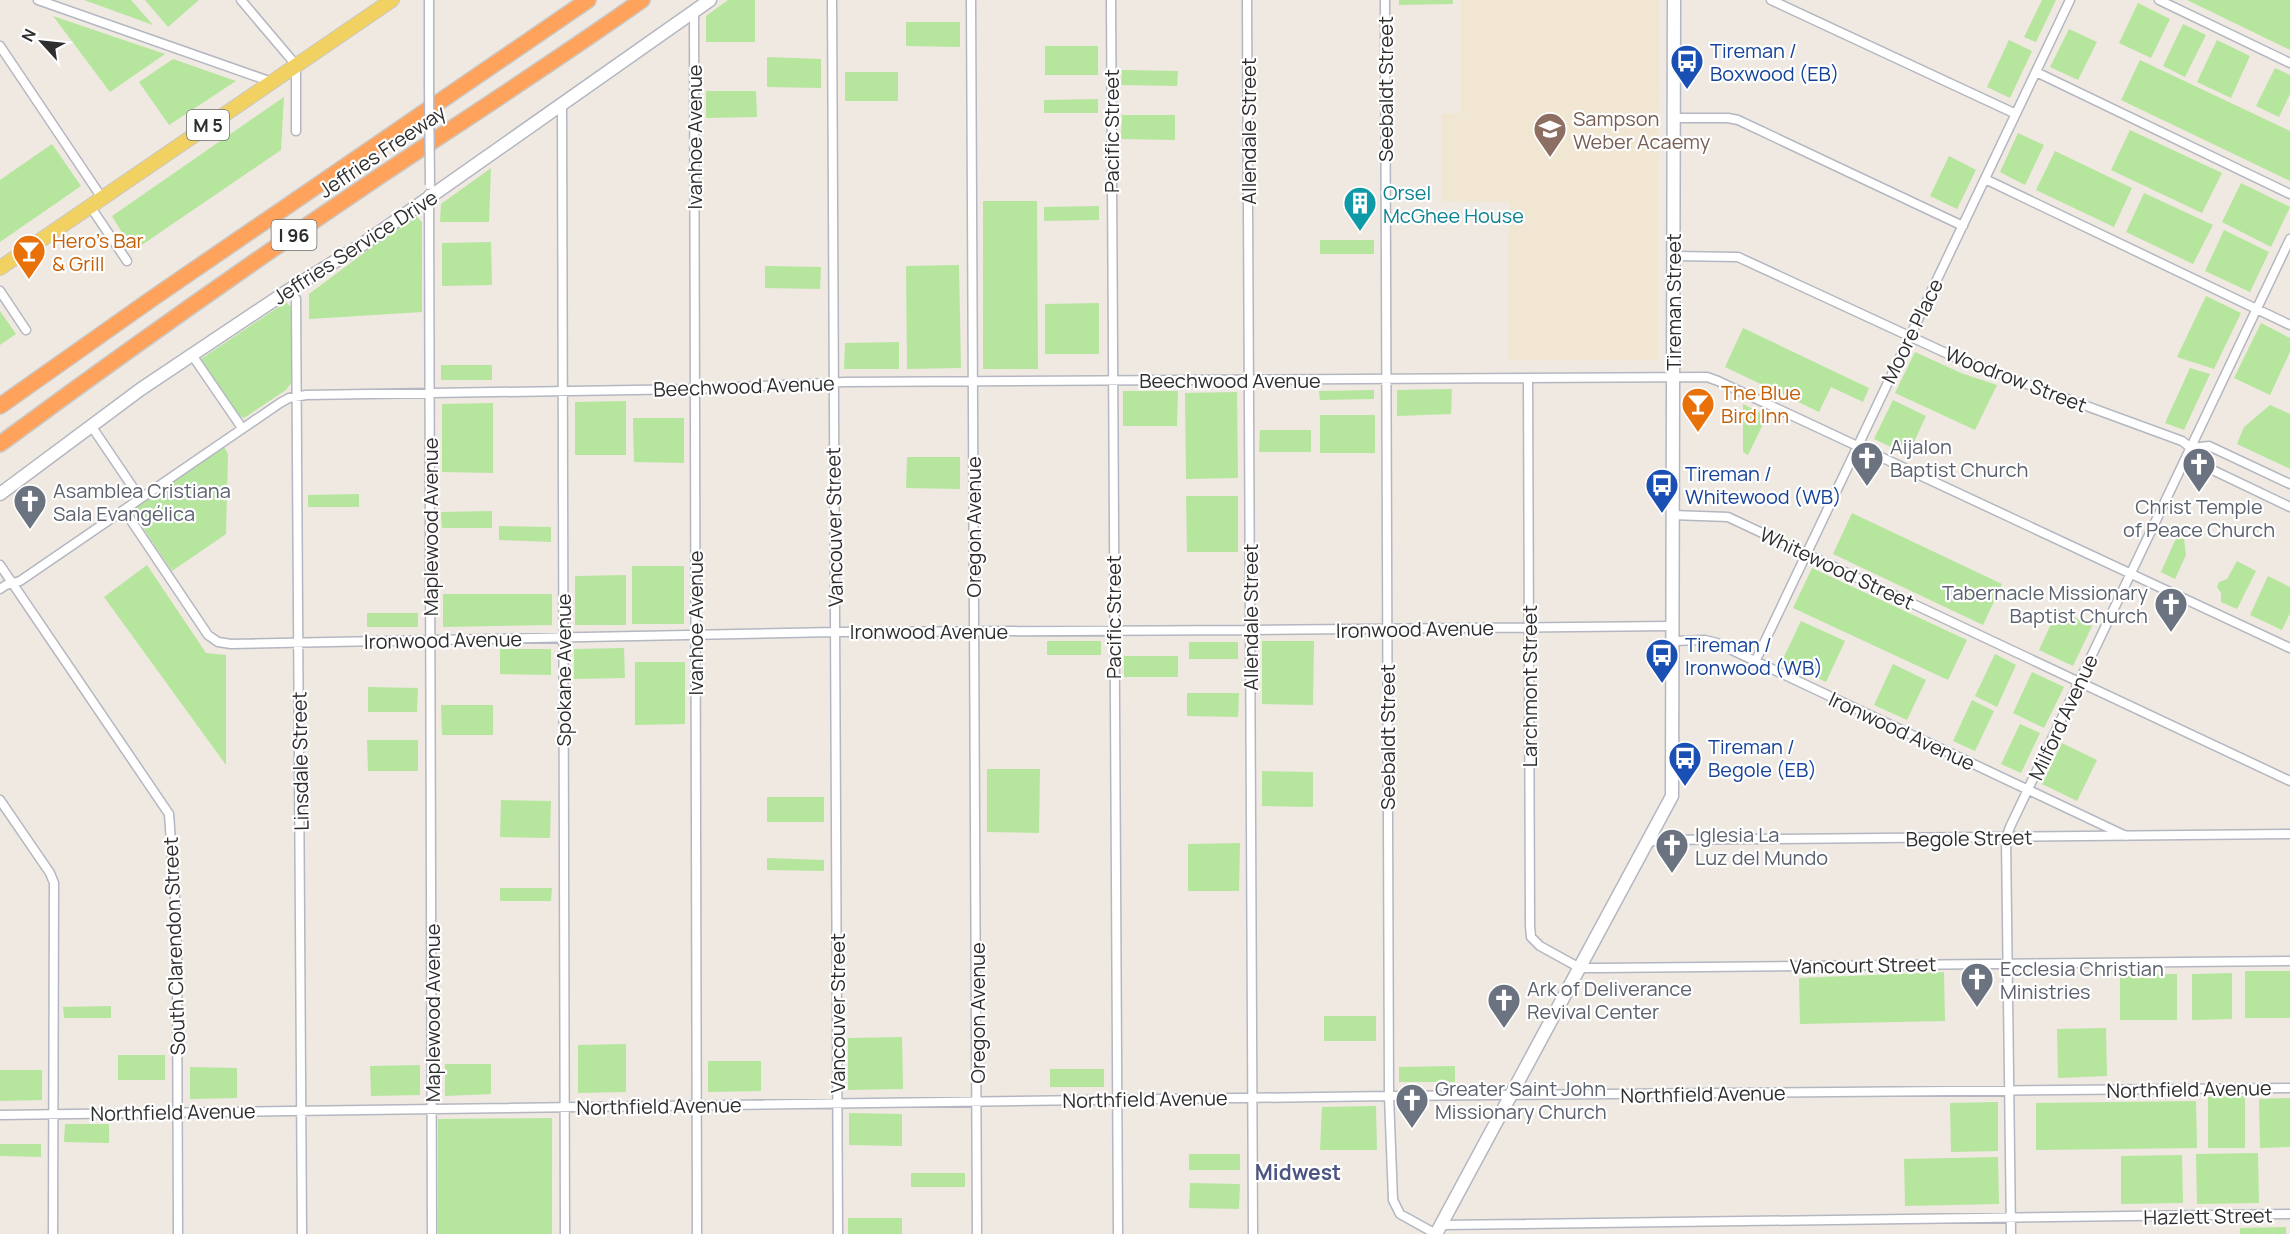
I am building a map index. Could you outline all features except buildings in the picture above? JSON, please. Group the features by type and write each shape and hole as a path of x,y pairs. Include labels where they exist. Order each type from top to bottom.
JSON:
{"highway":[{"name":"Jeffries Freeway","path":"0,406 588,0"},
{"name":"Jeffries Freeway","path":"0,444 84,380 371,182 557,60 642,0"},
{"path":"0,398 26,387"},
{"path":"0,454 36,418"}],"main road":[{"name":"M 5","path":"0,267 392,0"}],"street":[{"path":"38,0 272,82"},
{"path":"60,0 69,10"},
{"path":"241,0 296,66 296,131"},
{"name":"Maplewood Avenue","path":"429,0 432,1234"},
{"name":"Jeffries Service Drive","path":"0,494 92,428 141,389 289,290 363,244 710,0"},
{"name":"Vancouver Street","path":"832,0 838,1234"},
{"name":"Oregon Avenue","path":"971,0 977,1234"},
{"name":"Pacific Street","path":"1111,0 1118,1234"},
{"name":"Allendale Street","path":"1247,0 1253,1234"},
{"name":"Seebaldt Street","path":"1385,0 1389,1096 1393,1200 1400,1214 1438,1231"},
{"name":"Tireman Street","path":"1438,1231 1672,796 1674,0"},
{"path":"1771,0 2016,114"},
{"name":"Moore Place","path":"1755,662 2070,0"},
{"path":"2159,0 2290,63"},
{"name":"Ivanhoe Avenue","path":"694,11 698,1234"},
{"path":"0,46 102,198"},
{"path":"2036,72 2290,194"},
{"name":"Spokane Avenue","path":"562,105 565,1234"},
{"path":"1674,117 1738,120 1963,225"},
{"path":"1985,179 2290,325"},
{"path":"90,206 127,261"},
{"name":"Milford Avenue","path":"2011,1234 2006,838 2290,239"},
{"name":"Woodrow Street","path":"1674,256 1738,257 1961,360 2178,439 2191,448 2200,464 2290,507"},
{"name":"Linsdale Street","path":"289,290 296,299 302,1234"},
{"path":"0,291 26,330"},
{"path":"192,355 242,428"},
{"name":"Beechwood Avenue","path":"124,510 242,428 280,403 297,396 696,389 833,382 1707,377 1858,445 2290,648"},
{"name":"Larchmont Street","path":"1528,378 1530,926 1531,937 1535,942 1580,968"},
{"path":"92,428 140,498"},
{"name":"Woodrow Street","path":"2191,448 2209,446 2290,484"},
{"path":"0,589 20,581 124,510"},
{"name":"Ironwood Avenue","path":"124,510 208,635 218,642 231,644 835,632 1672,626"},
{"name":"Whitewood Street","path":"1672,515 1724,516 2290,781"},
{"name":"South Clarendon Street","path":"0,565 169,814 177,931 178,1234"},
{"name":"Ironwood Avenue","path":"1672,641 1710,641 2128,837"},
{"path":"0,800 50,873 54,883 53,1234"},
{"name":"Begole Street","path":"1647,843 1661,840 2290,834"},
{"name":"Vancourt Street","path":"1580,968 2290,961"},
{"name":"Northfield Avenue","path":"0,1115 1389,1096 2290,1088"},
{"name":"Hazlett Street","path":"1438,1231 2290,1214"}],"shaded area":[{"name":"Sampson Weber Acaemy","path":"1461,0 1659,0 1657,360 1508,360 1509,202 1441,201 1441,114 1461,113"}],"green space":[{"path":"84,0 131,0 153,25"},
{"path":"145,0 199,0 168,27"},
{"path":"728,0 755,0 755,42 706,42 706,16"},
{"path":"1399,0 1453,0 1453,4 1399,5"},
{"path":"2042,0 2056,0 2036,42 2024,37"},
{"path":"2187,0 2290,0 2290,50"},
{"path":"2138,3 2170,19 2151,58 2119,43"},
{"path":"53,16 165,54 110,92"},
{"path":"906,22 960,22 960,47 906,46"},
{"path":"2183,24 2206,35 2185,77 2163,66"},
{"path":"2069,29 2097,42 2078,80 2050,67"},
{"path":"2009,40 2032,51 2010,98 1987,87"},
{"path":"2217,40 2250,56 2231,98 2197,82"},
{"path":"1045,46 1098,46 1098,75 1045,75"},
{"path":"767,57 821,59 821,88 767,87"},
{"path":"173,59 236,81 169,125 139,82"},
{"path":"2140,60 2290,131 2290,181 2121,100"},
{"path":"2275,68 2290,75 2290,94 2279,117 2256,106"},
{"path":"1122,70 1178,71 1177,86 1121,85"},
{"path":"845,72 898,72 898,101 845,101"},
{"path":"706,91 756,91 757,117 706,118"},
{"path":"284,97 281,150 133,251 112,216"},
{"path":"1098,99 1098,113 1044,113 1044,100"},
{"path":"1122,115 1175,115 1175,140 1121,139"},
{"path":"2130,130 2222,173 2202,213 2111,170"},
{"path":"2018,133 2044,145 2025,185 2000,172"},
{"path":"52,144 81,186 0,242 0,180"},
{"path":"2055,151 2132,188 2114,227 2036,190"},
{"path":"1949,156 1976,170 1957,209 1930,196"},
{"path":"491,168 489,222 440,222 441,204"},
{"path":"2241,183 2290,207 2271,247 2222,222"},
{"path":"2144,193 2213,225 2193,264 2126,232"},
{"path":"983,201 1037,201 1038,369 983,369"},
{"path":"1099,206 1099,220 1044,221 1044,207"},
{"path":"416,216 422,222 422,312 309,319 309,294"},
{"path":"2224,230 2269,252 2250,292 2205,271"},
{"path":"1320,240 1374,240 1374,254 1320,254"},
{"path":"491,242 492,285 442,286 442,243"},
{"path":"959,265 961,368 907,369 906,266"},
{"path":"765,266 821,267 820,289 765,288"},
{"path":"2206,296 2241,313 2214,369 2177,357"},
{"path":"286,302 291,307 291,383 286,390 244,418 240,416 201,359"},
{"path":"1099,303 1099,354 1045,354 1045,304"},
{"path":"0,311 16,334 0,345"},
{"path":"2261,323 2290,338 2290,352 2270,395 2234,378"},
{"path":"1743,328 1869,388 1863,402 1831,387 1819,412 1725,367"},
{"path":"899,342 899,369 844,369 845,343"},
{"path":"1915,352 1961,373 1997,385 1975,430 1895,393"},
{"path":"441,365 492,365 492,380 441,380"},
{"path":"2190,368 2210,374 2184,430 2165,423"},
{"path":"1452,389 1451,414 1397,416 1397,390"},
{"path":"1374,390 1374,399 1320,400 1319,391"},
{"path":"1123,391 1178,391 1177,426 1123,426"},
{"path":"1237,392 1238,478 1186,479 1185,393"},
{"path":"1893,400 1926,416 1908,455 1874,439"},
{"path":"626,401 626,455 575,455 575,402"},
{"path":"493,403 493,473 442,472 442,404"},
{"path":"1743,404 1767,416 1748,455 1743,452"},
{"path":"2270,405 2290,414 2290,469 2237,444 2244,427"},
{"path":"1320,415 1375,415 1375,453 1320,453"},
{"path":"633,418 684,418 684,463 634,462"},
{"path":"1260,430 1311,430 1311,452 1259,452"},
{"path":"224,447 228,454 226,534 172,571 131,510"},
{"path":"907,457 960,457 960,489 906,488"},
{"path":"359,494 359,507 308,507 308,495"},
{"path":"1186,496 1238,496 1238,552 1187,552"},
{"path":"492,511 492,528 442,528 441,512"},
{"path":"1852,513 2002,584 1983,625 1833,554"},
{"path":"499,526 551,527 551,542 499,540"},
{"path":"2177,536 2184,539 2186,555 2175,579 2161,572"},
{"path":"2237,561 2256,571 2237,609 2221,602 2221,593 2217,587 2219,582 2227,579"},
{"path":"147,565 206,653 226,655 226,765 104,597"},
{"path":"632,566 684,566 684,624 632,624"},
{"path":"1812,568 1967,640 1948,680 1793,608"},
{"path":"626,575 626,625 575,625 575,576"},
{"path":"2268,576 2290,587 2290,613 2282,630 2250,615"},
{"path":"443,594 552,594 552,625 443,627"},
{"path":"2058,609 2092,626 2073,666 2039,650"},
{"path":"367,613 418,613 418,627 367,627"},
{"path":"1801,621 1845,641 1826,682 1782,661"},
{"path":"1047,641 1101,641 1101,655 1047,655"},
{"path":"1262,641 1314,641 1313,705 1262,704"},
{"path":"1189,642 1238,642 1238,659 1189,659"},
{"path":"624,648 625,678 574,679 574,649"},
{"path":"500,649 551,649 551,675 500,674"},
{"path":"1995,654 2016,665 1997,707 1975,696"},
{"path":"1124,656 1178,656 1178,677 1124,677"},
{"path":"635,662 685,662 685,724 635,725"},
{"path":"1893,664 1926,680 1907,720 1874,705"},
{"path":"2032,672 2064,687 2044,728 2013,713"},
{"path":"368,687 418,688 417,712 368,712"},
{"path":"1187,693 1239,693 1238,717 1187,716"},
{"path":"1972,700 1994,711 1975,751 1953,741"},
{"path":"441,705 493,705 493,735 442,735"},
{"path":"2020,724 2040,733 2021,773 2001,764"},
{"path":"367,740 418,740 418,771 368,771"},
{"path":"2062,743 2097,760 2077,801 2042,784"},
{"path":"987,769 1040,769 1039,833 987,832"},
{"path":"1262,771 1313,772 1313,807 1262,806"},
{"path":"767,797 824,797 824,822 767,822"},
{"path":"501,800 551,801 550,838 500,837"},
{"path":"1240,843 1239,891 1188,891 1188,844"},
{"path":"767,858 824,860 824,871 767,870"},
{"path":"500,888 552,888 551,901 500,901"},
{"path":"2245,971 2290,971 2290,1018 2245,1018"},
{"path":"1944,972 1945,1021 1800,1024 1799,978"},
{"path":"2232,973 2232,1019 2192,1020 2192,974"},
{"path":"2177,974 2177,1020 2120,1020 2120,975"},
{"path":"111,1006 111,1018 64,1018 63,1007"},
{"path":"1324,1016 1376,1016 1376,1041 1324,1041"},
{"path":"2106,1028 2107,1076 2058,1078 2057,1029"},
{"path":"902,1037 903,1089 848,1090 848,1038"},
{"path":"626,1044 626,1092 578,1093 578,1045"},
{"path":"118,1055 165,1055 165,1080 118,1080"},
{"path":"708,1061 761,1061 761,1091 708,1092"},
{"path":"445,1064 491,1064 491,1094 445,1096"},
{"path":"420,1065 420,1095 371,1096 370,1066"},
{"path":"1455,1066 1455,1082 1399,1082 1399,1067"},
{"path":"190,1067 237,1068 237,1098 190,1099"},
{"path":"1050,1069 1104,1069 1104,1087 1050,1087"},
{"path":"0,1070 42,1070 42,1100 0,1101"},
{"path":"2245,1096 2245,1148 2208,1148 2208,1097"},
{"path":"2290,1098 2290,1147 2260,1148 2259,1099"},
{"path":"2196,1101 2197,1148 2036,1150 2036,1103"},
{"path":"1998,1102 1998,1151 1951,1152 1950,1103"},
{"path":"1376,1106 1377,1150 1320,1150 1322,1107"},
{"path":"849,1113 902,1114 902,1146 849,1145"},
{"path":"552,1118 552,1234 438,1234 438,1119"},
{"path":"65,1124 109,1124 109,1143 64,1142"},
{"path":"0,1144 41,1144 41,1157 0,1156"},
{"path":"2258,1153 2259,1203 2197,1204 2196,1154"},
{"path":"1189,1154 1240,1154 1240,1170 1189,1170"},
{"path":"2182,1155 2183,1203 2121,1204 2121,1156"},
{"path":"1998,1157 1999,1204 1905,1206 1904,1159"},
{"path":"911,1173 965,1173 965,1187 911,1187"},
{"path":"1190,1183 1240,1184 1239,1209 1189,1208"},
{"path":"848,1218 902,1218 902,1234 848,1234"},
{"path":"2286,1227 2286,1234 2240,1234 2240,1228"}],"place":[{"name":"Tireman / Boxwood (EB)","path":"1687,90"},
{"name":"Sampson Weber Acaemy","path":"1550,158"},
{"name":"Orsel McGhee House","path":"1360,232"},
{"name":"Hero's Bar & Grill","path":"29,280"},
{"name":"The Blue Bird Inn","path":"1698,433"},
{"name":"Aijalon Baptist Church","path":"1867,487"},
{"name":"Christ Temple of Peace Church","path":"2199,493"},
{"name":"Tireman / Whitewood (WB)","path":"1662,514"},
{"name":"Asamblea Cristiana Sala Evangélica","path":"30,530"},
{"name":"Tabernacle Missionary Baptist Church","path":"2171,633"},
{"name":"Tireman / Ironwood (WB)","path":"1662,684"},
{"name":"Tireman / Begole (EB)","path":"1685,787"},
{"name":"Iglesia La Luz del Mundo","path":"1672,874"},
{"name":"Ecclesia Christian Ministries","path":"1977,1008"},
{"name":"Ark of Deliverance Revival Center","path":"1504,1029"},
{"name":"Greater Saint John Missionary Church","path":"1412,1129"}],"district":[{"name":"Midwest","path":"1298,1172"}]}
